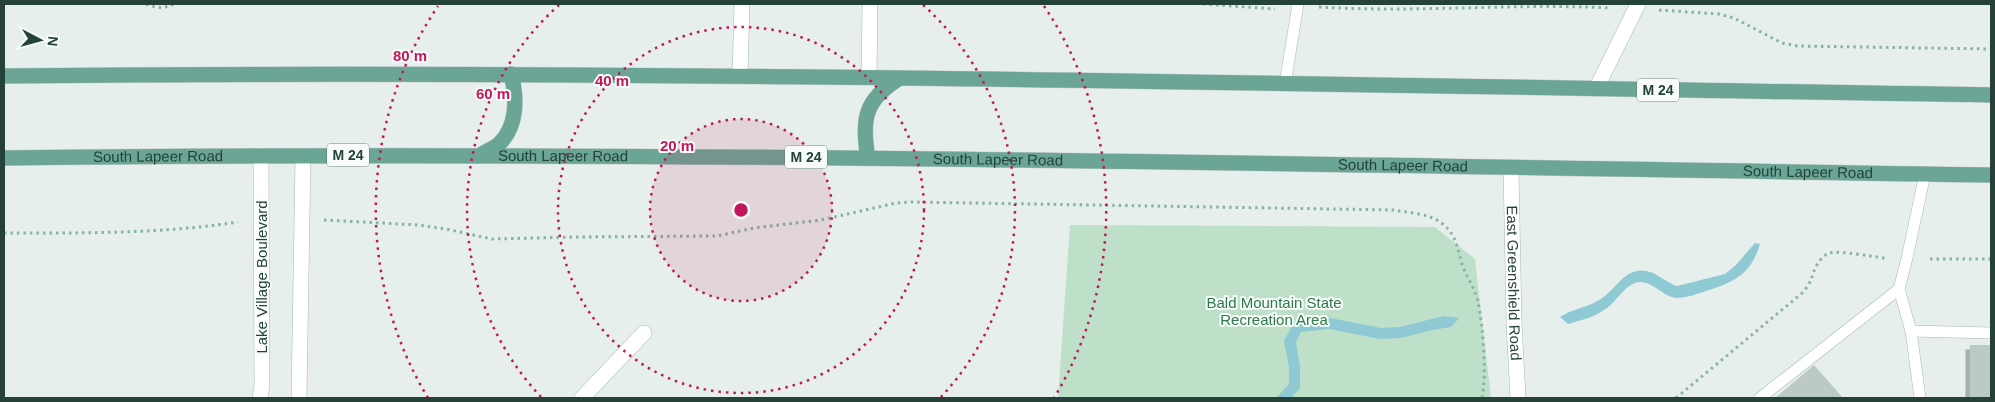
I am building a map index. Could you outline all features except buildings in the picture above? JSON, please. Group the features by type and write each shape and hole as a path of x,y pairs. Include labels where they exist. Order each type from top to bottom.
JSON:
{"main road":[{"name":"M 24","path":"4,76 511,74 740,76 1991,95"},
{"path":"480,155 498,144 507,132 514,116 515,89 511,74"},
{"path":"868,158 865,142 867,112 883,88 900,78"},
{"name":"South Lapeer Road","path":"4,158 480,155 868,158 1991,175"}],"street":[{"path":"740,76 742,4"},
{"path":"869,78 870,4"},
{"path":"1596,89 1638,4"},
{"name":"Lake Village Boulevard","path":"260,398 262,385 261,156"},
{"path":"299,398 303,156"},
{"name":"East Greenshield Road","path":"1511,168 1514,323 1518,398"},
{"path":"582,398 644,333"}],"lane":[{"path":"1285,84 1298,4"},
{"path":"1920,398 1911,332 1899,289 1925,174"},
{"path":"1760,398 1899,289"},
{"path":"1911,332 1991,333"}],"path":[{"path":"146,4 156,8 165,8 174,4"},
{"path":"1203,4 1275,8"},
{"path":"1319,8 1388,10 1529,7 1602,8"},
{"path":"1663,10 1719,14 1734,18 1782,43 1797,46 1991,49"},
{"path":"320,220 418,224 492,240 630,236 717,236 754,228 821,220 896,203 911,202 1393,210 1414,213 1430,217 1444,225 1449,231 1454,238 1463,266 1472,284 1478,301 1481,325 1484,368 1482,398"},
{"path":"4,233 69,233 196,228 241,221"},
{"path":"1676,398 1801,294 1808,286 1817,265 1830,252 1886,258"},
{"path":"1930,259 1991,260"}],"green space":[{"name":"Bald Mountain State Recreation Area","path":"1070,225 1435,227 1475,259 1491,398 1058,398"}],"water":[{"path":"1755,243 1760,244 1747,270 1733,280 1716,288 1692,296 1677,298 1667,295 1649,284 1639,282 1625,289 1611,305 1593,316 1568,324 1560,317 1599,300 1623,278 1636,271 1653,273 1677,286 1725,274 1736,265"},
{"path":"1444,316 1459,318 1451,327 1401,338 1380,339 1329,329 1301,332 1296,342 1300,367 1300,388 1291,398 1276,398 1289,384 1289,367 1284,341 1294,322 1330,318 1381,328 1399,327"}]}
